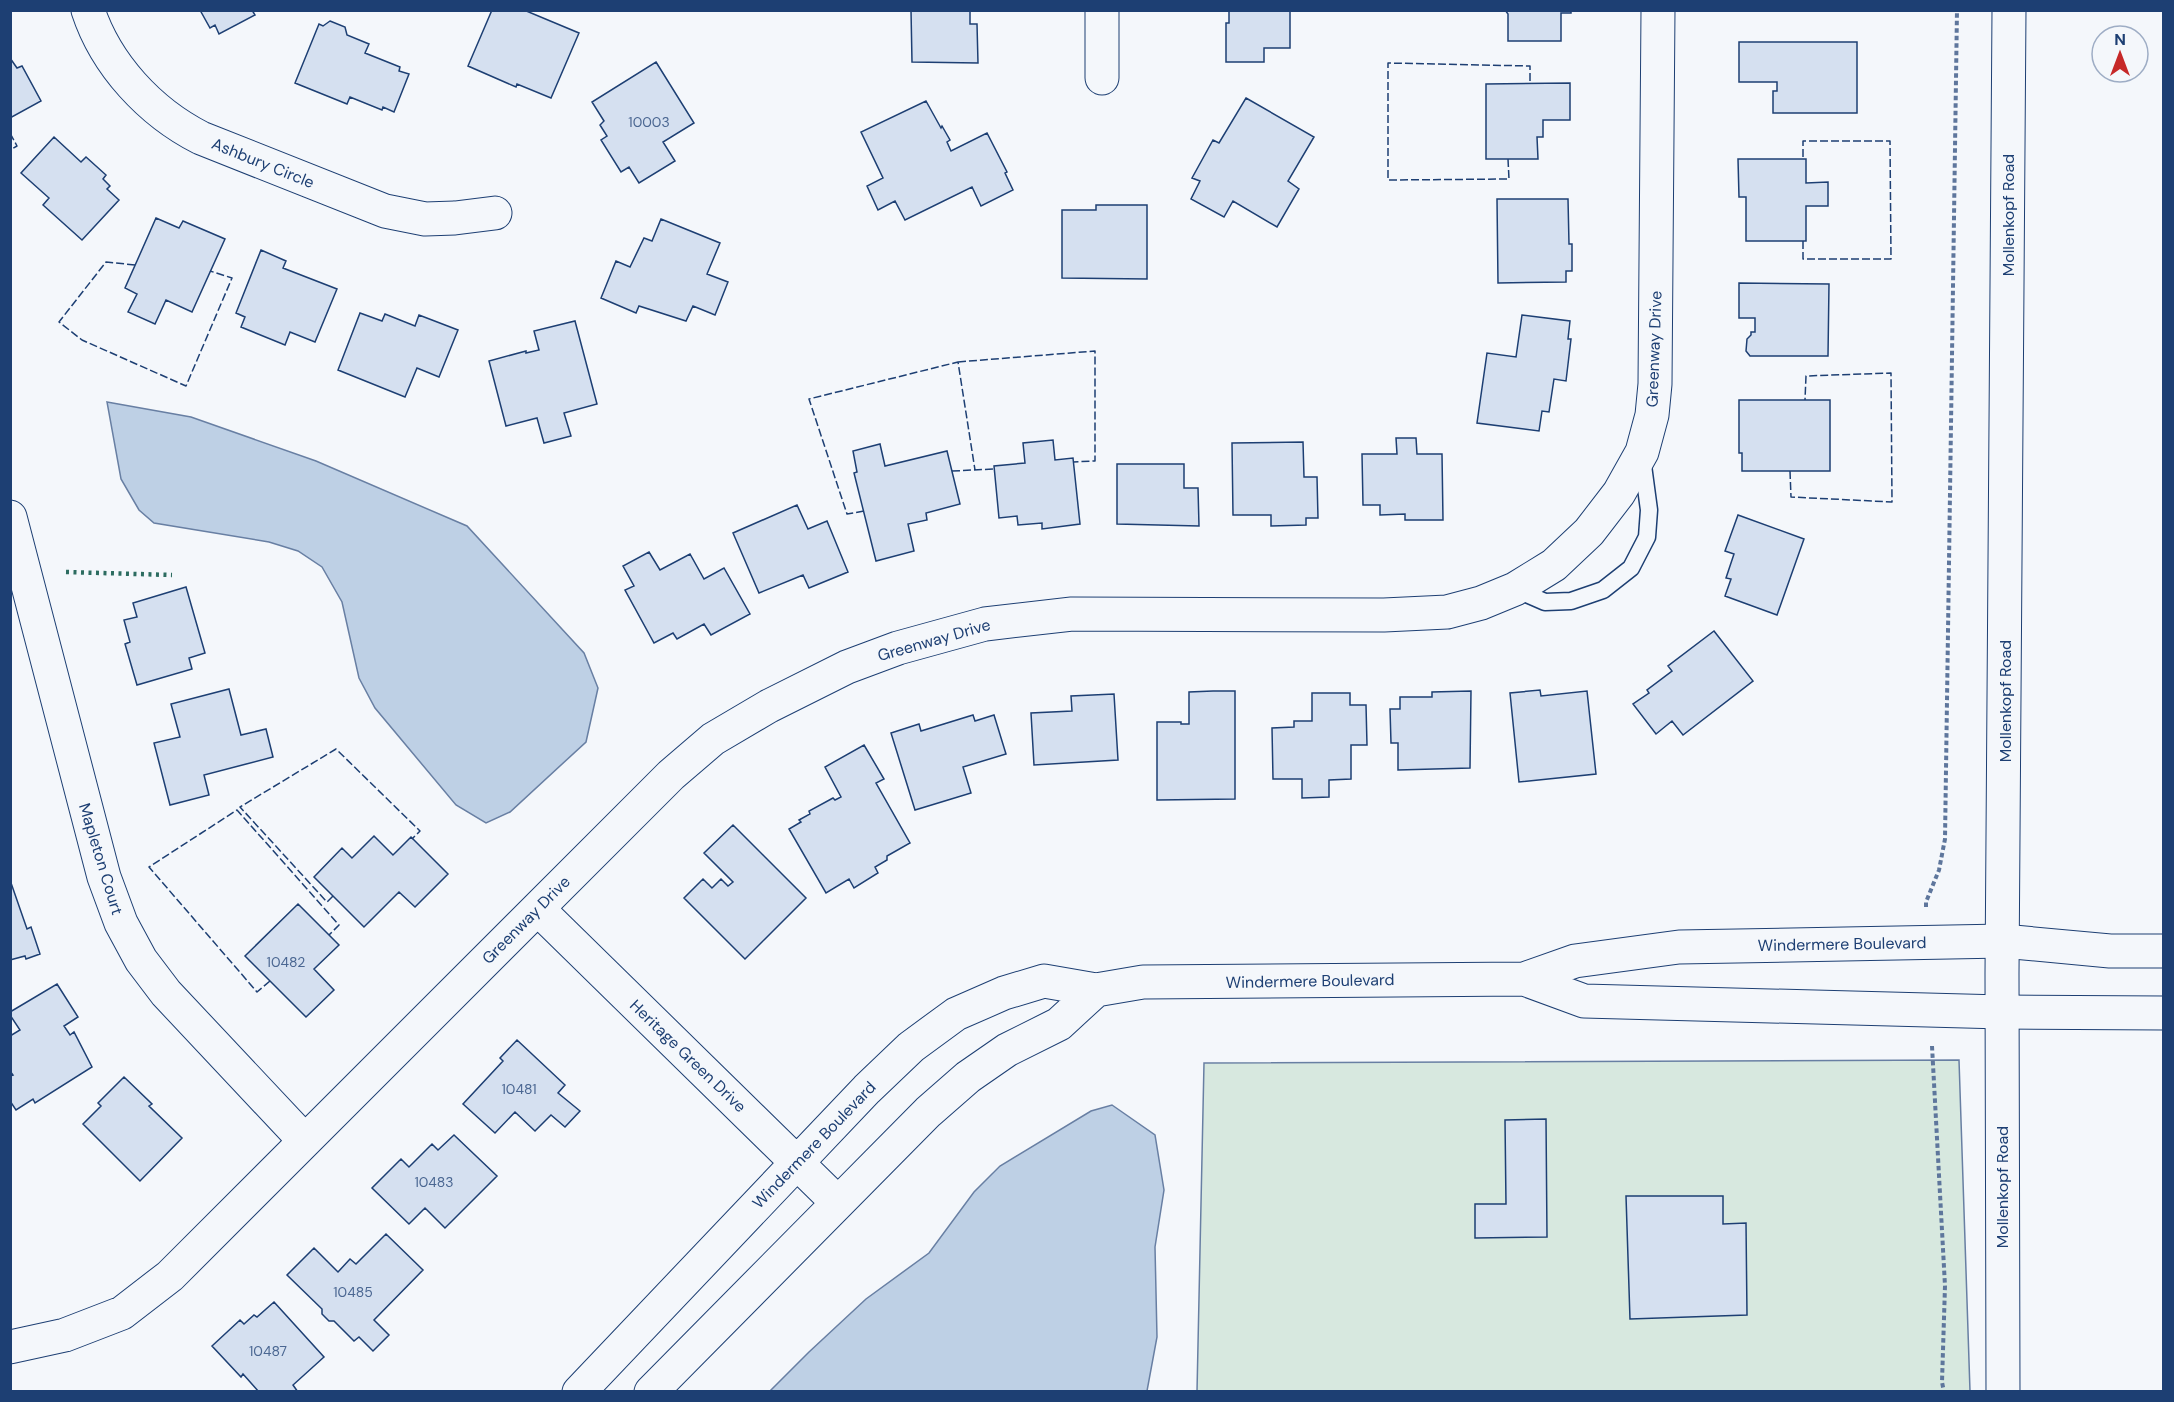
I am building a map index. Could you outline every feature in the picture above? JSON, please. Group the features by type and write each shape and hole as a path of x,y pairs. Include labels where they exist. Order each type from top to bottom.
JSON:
{"street":[{"name":"Ashbury Circle","path":"88,10 96,35 124,74 149,103 178,126 201,138 385,211 425,219 495,213"},
{"path":"1102,10 1102,78"},
{"name":"Greenway Drive","path":"10,1347 65,1335 122,1313 170,1276 671,775 713,739 769,706 847,667 898,648 985,624 1072,614 1384,615 1447,612 1481,603 1515,589 1554,565 1589,532 1619,493 1642,452 1652,415 1655,384 1658,10"},
{"name":"Mollenkopf Road","path":"2003,1392 2002,1012 2009,10"},
{"name":"Mapleton Court","path":"10,517 104,877 121,923 141,960 166,993 305,1142"},
{"name":"Heritage Green Drive","path":"538,909 838,1203"},
{"name":"Windermere Boulevard","path":"579,1392 867,1089 911,1047 956,1014 1004,993 1044,981 1096,990 1143,982 1524,979 1575,961 1679,947 2003,941 2109,951 2163,951"},
{"name":"Windermere Boulevard","path":"1524,979 1584,1001 2002,1012 2163,1012"},
{"path":"651,1392 928,1112 968,1077 1007,1050 1059,1024 1096,990"}],"lane":[{"path":"1515,589 1545,602 1571,601 1604,590 1631,568 1647,537 1648,528 1649,510 1642,452"}],"path":[{"path":"1926,902 1939,870 1945,839 1957,10"},
{"path":"1932,1044 1945,1286 1942,1382 1944,1392"}],"shaded area":[{"path":"1959,1060 1970,1391 1197,1392 1204,1063"}],"water":[{"path":"107,402 191,417 316,461 467,526 584,653 598,688 586,742 510,812 486,823 456,805 375,708 359,678 342,602 322,567 298,551 269,542 154,523 139,510 121,479"},
{"path":"1112,1105 1155,1135 1164,1190 1155,1247 1157,1337 1147,1391 770,1391 866,1299 929,1253 974,1192 1000,1166 1091,1111"}],"building":[{"path":"200,10 252,10 255,15 219,34 215,25 210,28"},
{"path":"492,10 524,10 579,33 551,98 517,84 516,87 468,66"},
{"path":"911,10 970,10 970,24 977,24 978,63 912,62"},
{"path":"1229,10 1290,10 1290,48 1264,48 1264,62 1226,62 1226,23 1229,23"},
{"path":"1505,10 1571,10 1571,13 1561,13 1561,41 1508,41 1508,14"},
{"path":"330,21 345,27 347,35 369,44 365,53 400,67 399,71 409,74 394,112 383,107 382,110 350,97 347,104 295,83 319,24 323,26"},
{"path":"1739,42 1857,42 1857,113 1773,113 1773,91 1777,91 1777,82 1739,82"},
{"path":"10,58 17,68 22,66 41,101 10,118"},
{"path":"656,62 694,123 663,142 675,161 639,183 629,167 621,172 601,140 607,136 600,125 604,121 592,102"},
{"path":"1570,83 1570,120 1543,120 1543,137 1537,137 1538,159 1486,159 1486,84"},
{"path":"1246,98 1314,137 1288,181 1299,189 1277,227 1233,201 1224,217 1191,199 1200,181 1192,178 1213,140 1219,143"},
{"path":"926,101 950,140 947,142 951,151 987,133 1007,172 1005,173 1013,190 981,206 972,187 905,220 895,201 878,210 867,186 883,178 861,132"},
{"path":"54,137 81,162 86,157 106,175 103,179 110,186 107,189 119,200 82,240 43,205 49,198 21,173"},
{"path":"1738,159 1806,159 1806,183 1828,182 1828,206 1806,206 1806,241 1746,241 1746,197 1739,197"},
{"path":"1497,199 1568,199 1572,271 1566,271 1566,282 1498,283"},
{"path":"1096,205 1147,205 1147,279 1062,278 1062,210 1096,210"},
{"path":"156,218 179,228 183,221 225,239 192,312 166,300 155,324 128,312 137,294 125,288"},
{"path":"661,219 720,243 707,274 728,282 715,315 693,306 686,321 639,306 636,313 601,298 616,261 630,267 644,238 652,241"},
{"path":"261,250 286,261 283,268 337,289 315,342 290,332 285,345 241,327 245,317 236,313"},
{"path":"1739,283 1829,284 1828,356 1750,356 1746,351 1747,339 1751,332 1755,332 1755,318 1739,318"},
{"path":"360,313 382,321 385,314 415,326 419,315 458,330 439,377 417,368 405,397 338,370"},
{"path":"1522,315 1570,321 1568,339 1571,339 1566,381 1554,379 1549,412 1542,411 1539,431 1477,423 1487,353 1516,357"},
{"path":"575,321 597,404 564,413 571,436 544,443 537,418 506,426 489,361 526,351 526,353 539,350 534,331"},
{"path":"1739,400 1830,400 1830,471 1742,471 1742,453 1739,453"},
{"path":"1396,438 1416,438 1417,454 1442,454 1443,520 1405,520 1405,514 1380,515 1380,505 1363,505 1362,454 1397,454"},
{"path":"1053,440 1055,460 1073,458 1080,524 1042,529 1042,523 1018,525 1017,516 999,518 994,466 1025,463 1023,443"},
{"path":"1303,442 1304,477 1317,477 1318,518 1306,518 1306,525 1271,526 1271,515 1233,515 1232,443"},
{"path":"880,444 885,466 947,451 960,504 926,513 927,520 908,524 914,551 876,561 854,473 857,472 853,451"},
{"path":"1117,464 1184,464 1184,488 1198,488 1199,526 1117,524"},
{"path":"797,505 808,529 827,521 848,572 809,588 803,575 759,593 733,533"},
{"path":"1738,515 1804,539 1777,615 1725,596 1731,579 1726,578 1734,554 1725,551"},
{"path":"649,552 660,570 690,554 704,579 724,568 750,614 711,635 704,624 677,639 673,633 654,643 625,590 634,586 623,566"},
{"path":"186,587 205,653 189,658 192,669 137,685 125,644 130,642 124,620 137,617 133,603"},
{"path":"1714,631 1753,681 1683,735 1672,721 1656,734 1633,704 1649,693 1647,690 1672,671 1668,666"},
{"path":"229,689 241,735 266,729 273,757 204,775 209,795 170,805 154,743 180,737 171,704"},
{"path":"1540,690 1541,696 1587,691 1596,774 1519,782 1510,693"},
{"path":"1235,691 1235,799 1157,800 1157,722 1189,724 1189,692"},
{"path":"1471,691 1470,768 1398,770 1398,743 1391,743 1390,709 1400,709 1400,697 1432,697 1432,692"},
{"path":"1312,693 1350,693 1350,705 1366,705 1367,745 1351,745 1351,779 1329,780 1329,797 1302,798 1302,779 1273,779 1272,728 1294,727 1294,721 1312,721"},
{"path":"1114,694 1118,760 1034,765 1031,713 1072,711 1071,696"},
{"path":"973,715 975,721 994,715 1006,754 963,767 971,793 915,810 891,733 919,724 921,731"},
{"path":"864,745 884,779 876,783 910,843 887,856 887,860 875,867 878,873 854,888 849,879 826,893 789,829 810,814 809,811 833,798 835,800 841,797 825,767"},
{"path":"733,825 806,898 745,959 684,898 703,879 712,888 721,879 728,886 733,882 704,853"},
{"path":"374,836 393,855 411,837 448,874 415,907 399,892 364,927 314,877 342,848 352,858"},
{"path":"10,880 27,929 31,927 40,954 26,959 25,956 10,960"},
{"path":"298,904 339,945 314,969 334,990 306,1017 245,956"},
{"path":"57,984 78,1017 64,1026 70,1035 74,1032 92,1067 35,1103 33,1099 16,1110 10,1101 10,1076 13,1075 10,1071 10,1036 20,1030 10,1012"},
{"path":"517,1040 565,1085 558,1093 580,1111 565,1127 551,1115 535,1131 515,1112 495,1133 463,1104 503,1061 500,1058"},
{"path":"124,1077 152,1104 149,1106 182,1138 140,1181 83,1124 101,1106 98,1103"},
{"path":"1546,1119 1547,1237 1475,1238 1475,1204 1506,1204 1505,1120"},
{"path":"454,1135 497,1176 445,1228 425,1208 409,1224 372,1188 401,1159 409,1167 432,1144 438,1150"},
{"path":"1626,1196 1723,1196 1723,1224 1746,1223 1747,1315 1630,1319"},
{"path":"386,1234 423,1270 374,1320 389,1335 373,1351 359,1337 354,1341 334,1321 329,1321 322,1314 322,1309 287,1275 314,1248 338,1272 350,1259 356,1264"},
{"path":"274,1302 324,1357 293,1385 298,1392 259,1392 243,1374 241,1377 212,1346 240,1320 244,1324 254,1315 257,1317"}],"hedge":[{"path":"66,572 172,575"}],"fence":[{"path":"1508,159 1509,179 1388,180 1388,63 1530,66 1530,84"},
{"path":"10,133 17,146 10,150"},
{"path":"1803,159 1803,141 1890,141 1891,259 1803,259 1803,241"},
{"path":"135,265 106,262 59,322 82,340 186,386 232,278 210,271"},
{"path":"958,362 1095,351 1095,461 1073,462"},
{"path":"864,511 847,514 809,399 958,362 975,470"},
{"path":"1790,471 1791,497 1892,502 1891,373 1806,376 1805,400"},
{"path":"952,471 995,469"},
{"path":"333,896 327,902 240,807 336,749 420,831 412,839"},
{"path":"270,981 257,992 149,867 237,810 339,925 329,935"}]}
